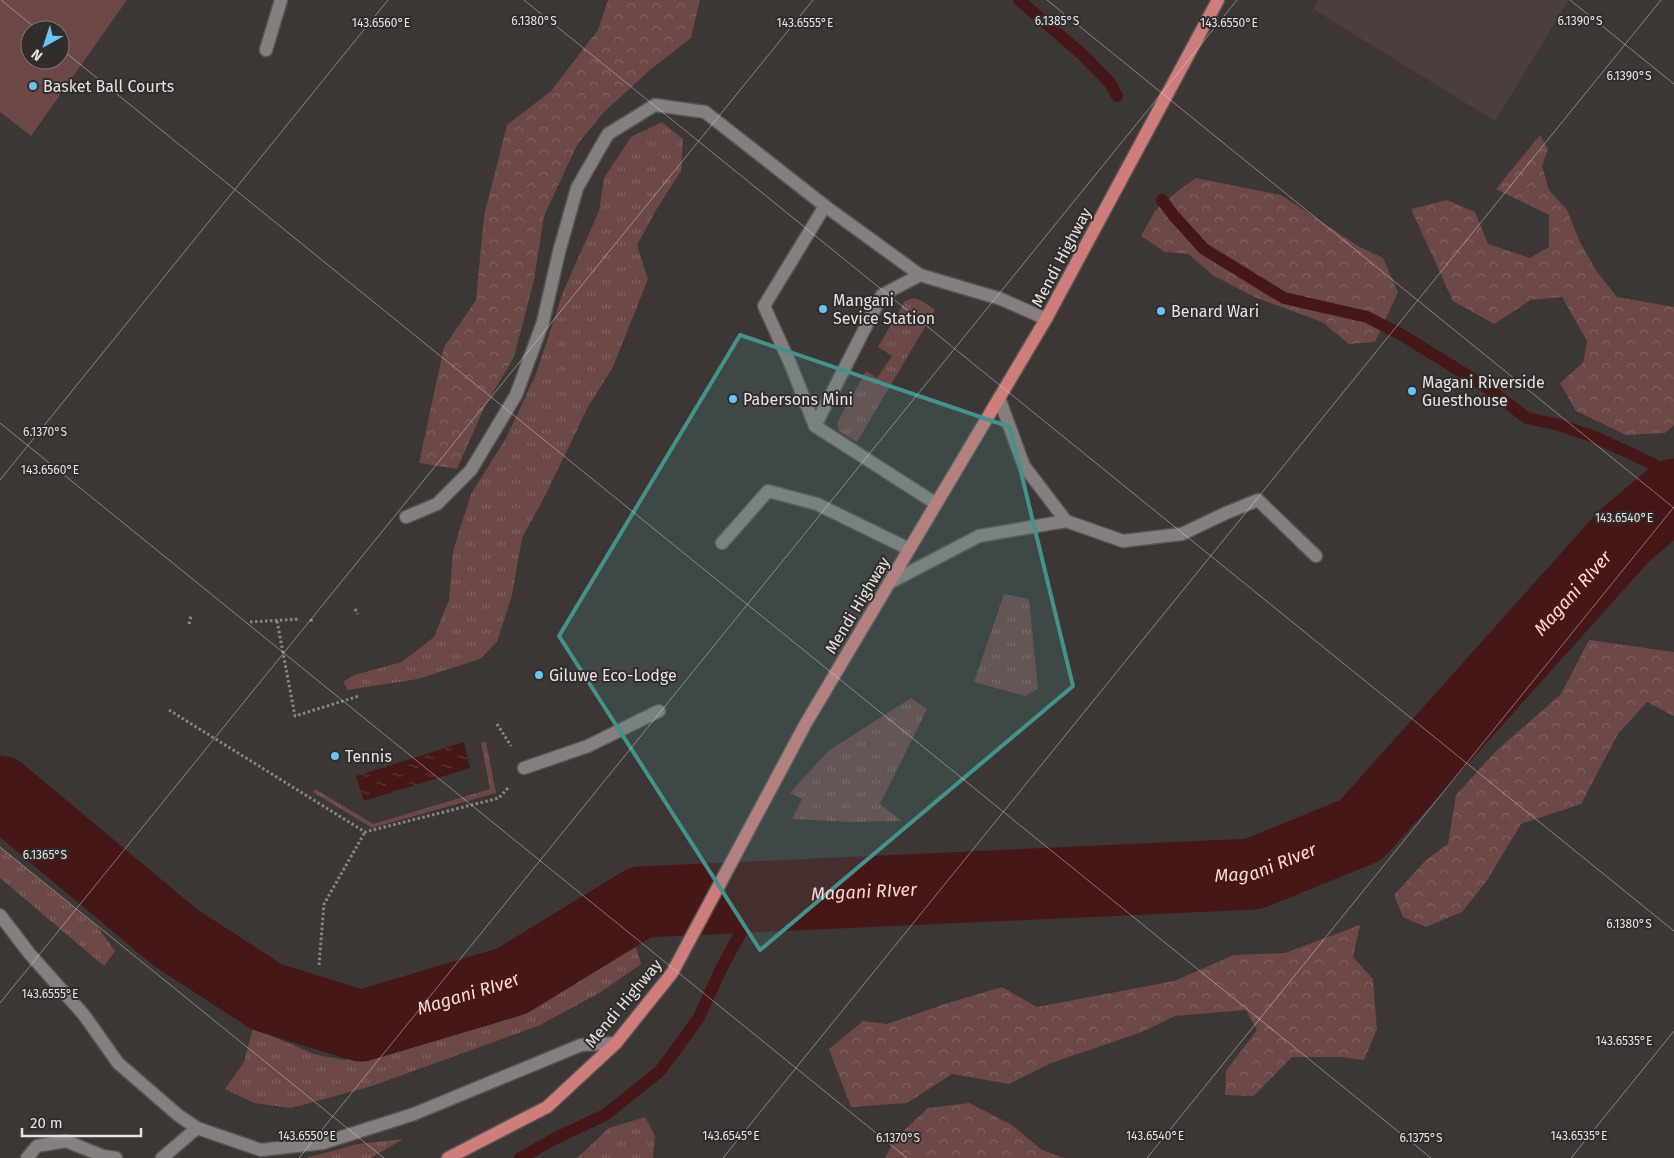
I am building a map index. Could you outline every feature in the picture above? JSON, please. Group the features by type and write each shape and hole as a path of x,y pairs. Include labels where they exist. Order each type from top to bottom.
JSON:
{"main road":[{"name":"Mendi Highway","path":"448,1158 547,1107 616,1043 672,973 806,723 1046,319 1218,0"}],"street":[{"path":"266,50 281,0"},
{"path":"406,518 437,504 471,470 516,395 544,322 558,252 577,188 608,134 656,105 704,112 824,206 920,275 1001,299 1046,319"},
{"path":"824,206 764,306 790,363 815,426 936,503"},
{"path":"815,426 882,295 920,275"},
{"path":"999,398 1024,466 1066,521"},
{"path":"722,543 768,491 817,504 909,549"},
{"path":"889,583 979,536 1066,521 1123,541 1182,534 1258,500 1316,556"},
{"path":"524,768 588,746 659,711"},
{"path":"0,915 29,953 84,1014 118,1063 178,1115 197,1128 261,1150 323,1143 414,1114 581,1044 616,1043"},
{"path":"162,1158 197,1128"},
{"path":"28,1158 37,1146 66,1140 104,1156 116,1158"}],"path":[{"path":"356,610 358,614"},
{"path":"189,624 191,616"},
{"path":"250,622 300,619"},
{"path":"312,619 312,624"},
{"path":"277,621 295,716 359,696"},
{"path":"169,710 365,832"},
{"path":"319,965 324,904 365,832 499,798 524,768"}],"highlighted area":[{"path":"740,335 1010,427 1073,686 760,950 559,636"}],"shaded area":[{"path":"1319,0 1569,0 1495,121 1313,9"}],"green space":[{"name":"Basket Ball Courts","path":"0,0 127,0 31,136 0,112"},
{"path":"608,0 700,0 691,38 650,70 604,112 577,145 544,216 534,280 514,357 485,406 457,469 419,463 444,347 476,300 484,216 507,125 551,91 598,30"},
{"path":"662,122 683,139 681,171 656,210 637,245 648,279 613,367 588,407 546,494 522,538 512,595 497,642 480,659 418,679 348,690 343,682 354,675 402,662 434,637 449,600 453,551 471,494 506,438 536,374 563,292 599,211 604,178 631,137"},
{"path":"1540,135 1548,149 1542,166 1549,190 1567,210 1580,242 1597,272 1617,297 1674,307 1674,425 1665,433 1626,435 1576,411 1560,383 1583,363 1587,341 1562,297 1531,300 1494,324 1453,301 1411,209 1447,200 1475,212 1488,244 1530,258 1549,247 1549,215 1496,189"},
{"path":"1196,178 1281,195 1358,246 1383,258 1398,292 1375,342 1349,344 1322,322 1257,298 1214,276 1188,254 1165,252 1141,236 1155,211"},
{"path":"914,298 935,310 857,442 839,431 837,423 866,371 877,378 892,356 878,347 905,301"},
{"path":"1004,594 1029,599 1038,689 1025,696 974,682"},
{"path":"1589,640 1674,652 1674,716 1647,702 1618,734 1581,804 1521,824 1486,882 1462,912 1426,927 1403,917 1394,895 1426,860 1448,844 1456,795 1497,750 1561,694"},
{"path":"911,698 927,709 880,804 902,821 851,822 792,819 802,799 790,793 828,751"},
{"path":"486,742 496,793 372,828 313,792 315,789 373,824 490,789 481,743"},
{"path":"0,847 97,926 115,951 104,966 0,878"},
{"path":"1360,925 1353,957 1373,979 1377,1029 1364,1060 1340,1057 1292,1057 1254,1096 1225,1095 1226,1071 1257,1030 1246,1010 1175,1016 1142,1032 1051,1063 1009,1084 952,1074 907,1103 851,1107 829,1049 863,1021 887,1024 1002,987 1037,1007 1174,981 1234,955 1285,953"},
{"path":"636,947 641,964 601,992 538,1026 372,1086 291,1108 254,1103 225,1089 244,1062 253,1028 314,1054 343,1060 380,1055 520,1011"},
{"path":"969,1103 1012,1125 1042,1150 1064,1158 885,1158 895,1139 928,1108"},
{"path":"645,1117 655,1136 653,1158 577,1158 609,1128"},
{"path":"403,1139 371,1158 306,1158 358,1144"}],"water":[{"path":"464,742 470,768 364,801 356,776"}],"waterway":[{"path":"1019,0 1084,56 1110,83 1117,96"},
{"path":"1162,200 1204,249 1284,298 1367,317 1402,335 1486,387 1527,418 1559,425 1595,437 1653,464 1674,483"},
{"name":"Magani RIver","path":"0,791 176,938 267,997 361,1026 512,981 641,902 1253,874 1361,830 1624,536 1674,494"},
{"path":"520,1158 556,1138 605,1115 660,1071 698,1019 722,967 761,896"}],"place":[{"name":"Basket Ball Courts","path":"33,86"},
{"name":"Mangani Sevice Station","path":"823,309"},
{"name":"Benard Wari","path":"1161,311"},
{"name":"Magani Riverside Guesthouse","path":"1412,391"},
{"name":"Pabersons Mini","path":"733,399"},
{"name":"Giluwe Eco-Lodge","path":"539,675"},
{"name":"Tennis","path":"335,756"}]}
